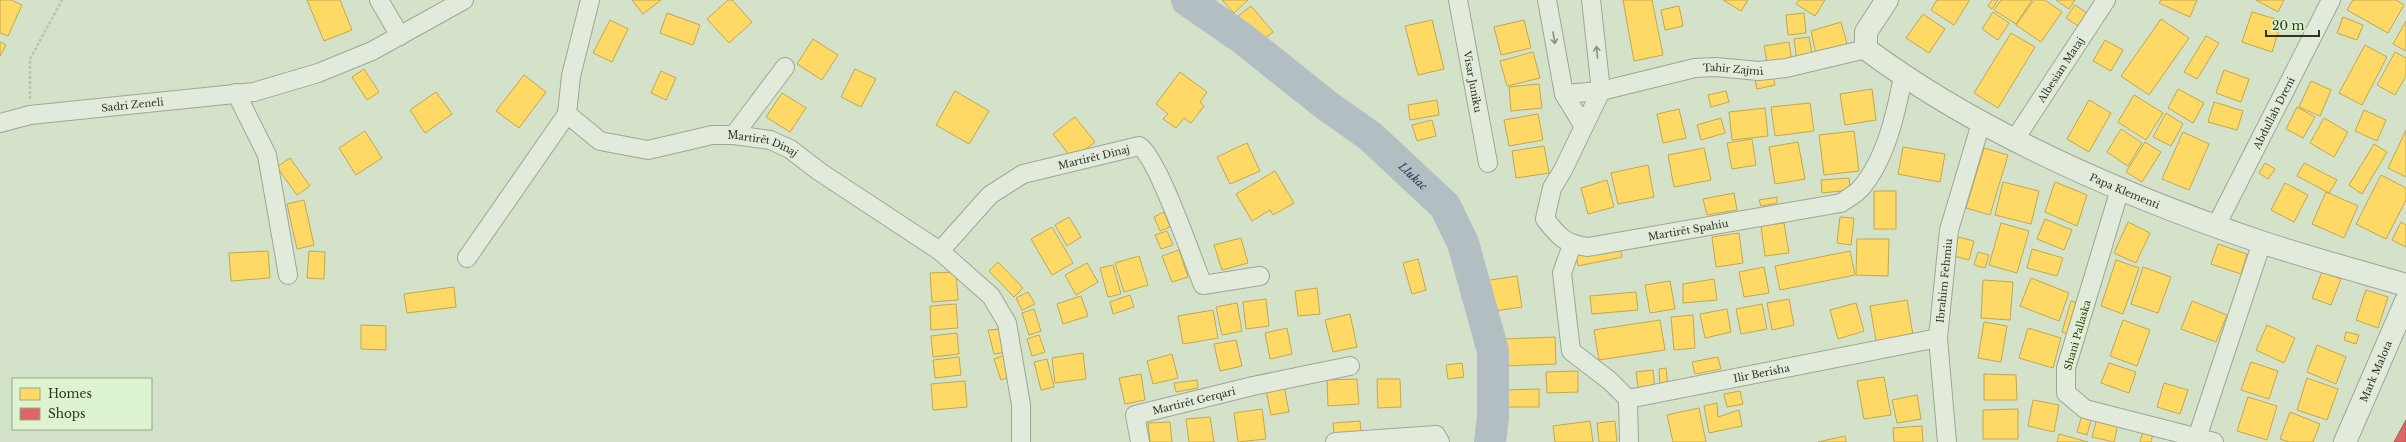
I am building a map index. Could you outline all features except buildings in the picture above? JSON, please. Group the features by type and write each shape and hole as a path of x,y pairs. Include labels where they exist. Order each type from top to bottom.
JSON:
{"street":[{"path":"379,0 400,36"},
{"name":"Sadri Zeneli","path":"0,122 30,115 254,92 318,73 372,52 464,0"},
{"path":"467,258 567,114 571,76 590,0"},
{"name":"Visar Juniku","path":"1458,0 1488,163"},
{"path":"1548,0 1564,94 1583,125"},
{"path":"1591,0 1600,91 1583,125 1571,154 1552,188 1546,219 1558,235 1572,245 1562,273 1571,351 1610,381 1628,399 1629,442"},
{"path":"1866,49 1866,32 1887,0"},
{"name":"Albesian Mataj","path":"2015,139 2106,0"},
{"name":"Abdullah Dreni","path":"2216,226 2330,0"},
{"name":"Tahir Zajmi","path":"1564,94 1600,91 1695,68 1715,67 1759,71 1786,68 1866,49"},
{"name":"Papa Klementi","path":"1866,49 1903,77 1981,123 2120,189 2262,242 2406,285"},
{"path":"734,135 784,67"},
{"name":"Martirët Spahiu","path":"1572,245 1588,247 1841,202 1860,189 1873,172 1895,120 1903,77"},
{"path":"236,93 267,155 288,275"},
{"name":"Martirët Dinaj","path":"567,114 600,141 648,150 712,135 734,135 770,140 790,149 820,172 940,251 991,296 1007,324 1022,405 1021,442"},
{"name":"Ibrahim Fehmiu","path":"1947,442 1938,338 1950,230 1981,123"},
{"name":"Martirët Dinaj","path":"940,251 990,195 1023,174 1139,146 1145,149 1163,185 1202,285 1260,276"},
{"name":"Shani Pallaska","path":"2120,189 2066,368 2066,394 2085,409 2214,442"},
{"path":"2196,438 2262,242"},
{"name":"Mark Malota","path":"2345,442 2406,301"},
{"name":"Ilir Berisha","path":"1628,399 1938,338"},
{"name":"Martirët Gerqari","path":"1140,442 1135,415 1279,380 1350,366"},
{"path":"1335,442 1436,435 1440,442"}],"path":[{"path":"30,115 30,59 62,0"}],"waterway":[{"name":"Llukac","path":"1187,0 1242,38 1326,105 1370,136 1445,206 1463,243 1493,351 1493,417 1490,442"}]}
